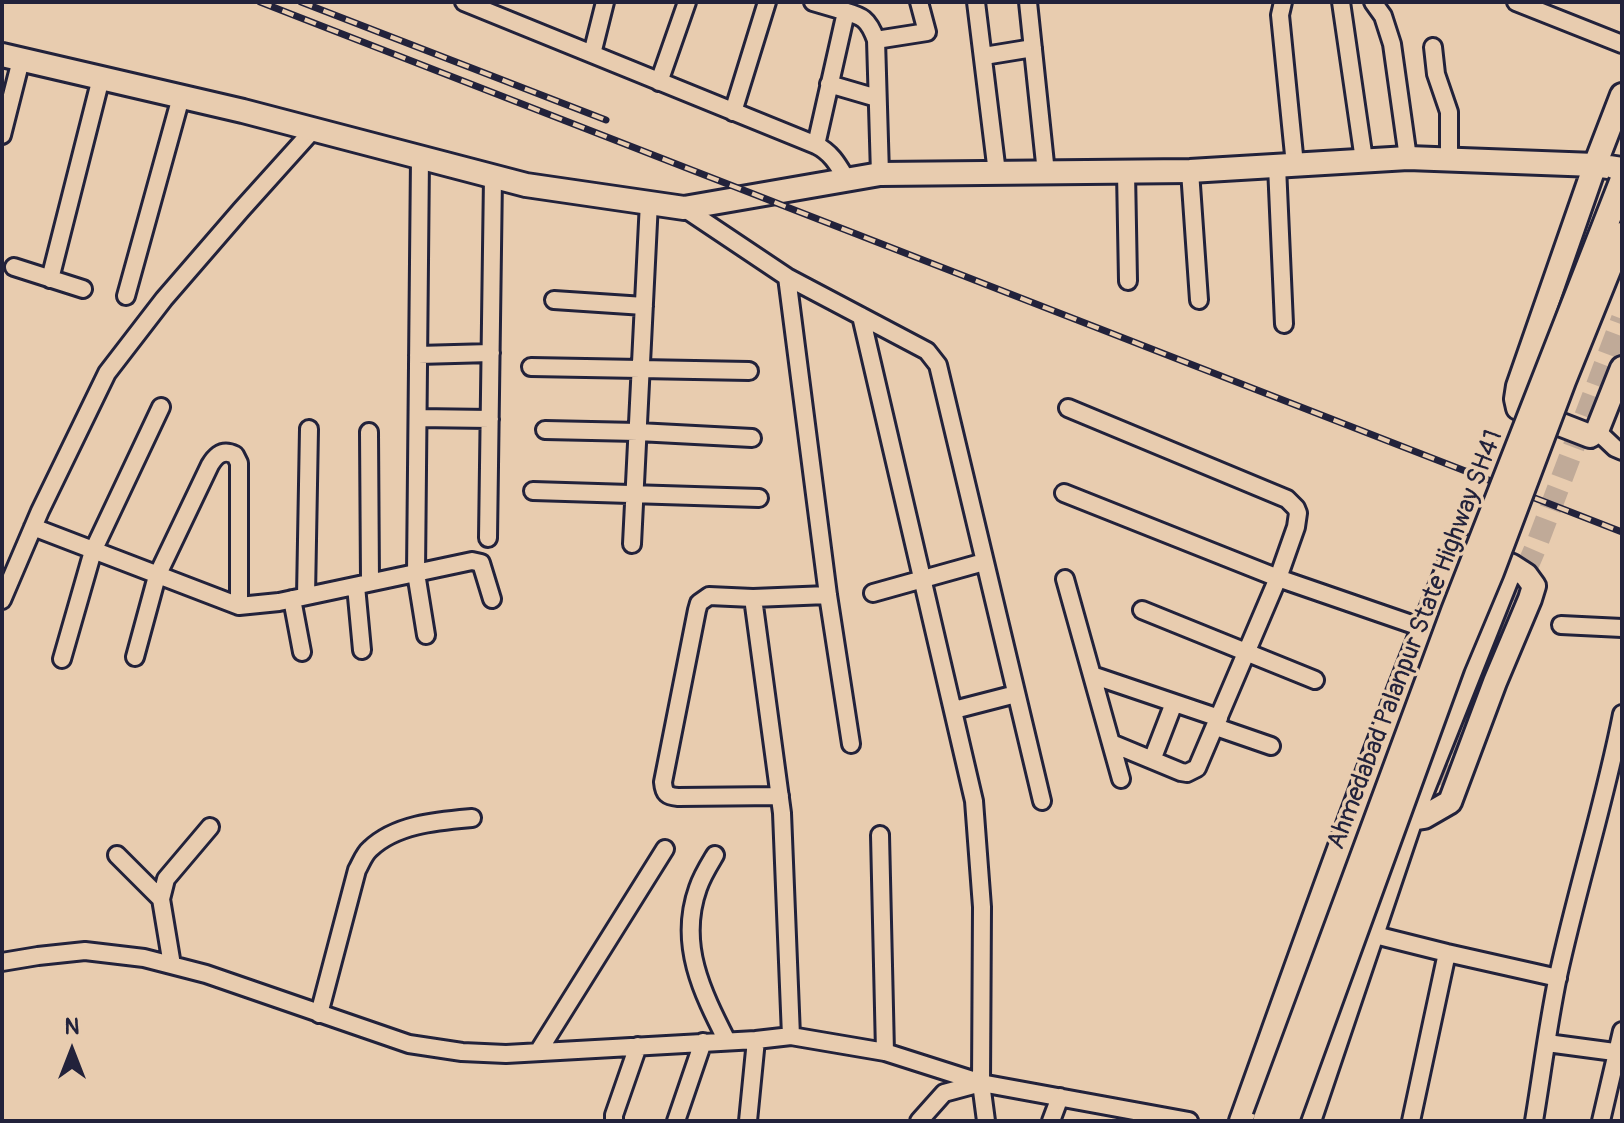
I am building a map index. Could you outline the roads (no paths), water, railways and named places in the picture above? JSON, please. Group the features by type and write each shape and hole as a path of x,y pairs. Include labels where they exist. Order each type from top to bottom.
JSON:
{"main road":[{"name":"Ahmedabad Palanpur State Highway SH41","path":"1276,1120 1454,611 1622,182"},
{"name":"Ahmedabad Palanpur State Highway SH41","path":"1276,1120 1622,235"}],"street":[{"path":"464,2 816,145 833,157 847,180"},
{"path":"592,54 605,2"},
{"path":"659,82 687,2"},
{"path":"733,112 767,2"},
{"path":"813,2 839,7 871,25 876,40 880,174"},
{"path":"876,40 927,32 919,2"},
{"path":"976,2 997,173"},
{"path":"1028,2 1046,173"},
{"path":"1283,2 1280,15 1286,165 1284,324"},
{"path":"1341,2 1364,160"},
{"path":"1373,2 1383,16 1392,44 1408,158"},
{"path":"1516,2 1622,44"},
{"path":"816,145 829,84 839,7"},
{"path":"1433,47 1436,74 1449,112 1449,159"},
{"path":"984,56 1033,48"},
{"path":"2,135 12,57 526,185 684,208 880,174 1190,171 1408,158 1595,165 1622,169"},
{"path":"50,279 101,78"},
{"path":"829,84 877,98"},
{"path":"1622,95 1518,386 1518,408 1590,436 1597,431 1622,368"},
{"path":"126,296 181,97"},
{"path":"2,600 33,527 107,373 164,299 313,130"},
{"path":"420,158 416,573 426,635"},
{"path":"1190,171 1199,300"},
{"path":"1126,172 1128,281"},
{"path":"488,538 493,177"},
{"path":"632,544 649,202"},
{"path":"684,208 787,277 927,351 938,365 1042,801"},
{"path":"14,267 83,289"},
{"path":"787,277 828,595 851,744"},
{"path":"554,300 644,306"},
{"path":"861,316 974,801 982,907 981,1083 986,1121"},
{"path":"418,355 491,353"},
{"path":"531,367 749,371"},
{"path":"62,659 93,551 161,407"},
{"path":"1068,408 1287,499 1298,513 1278,578 1201,761 1193,771 1181,772 1111,743"},
{"path":"418,418 490,419"},
{"path":"302,652 299,598 309,429"},
{"path":"545,430 752,438"},
{"path":"1597,431 1622,451"},
{"path":"362,650 369,432"},
{"path":"135,657 157,576 210,465 219,454 230,453 237,458 239,469 239,606"},
{"path":"533,491 759,498"},
{"path":"1064,493 1278,578 1423,628"},
{"path":"33,527 239,606 299,598 472,561 481,563 492,599"},
{"path":"1241,1121 1423,628 1456,549 1466,547 1512,566 1526,575 1534,586 1450,802 1420,816"},
{"path":"873,593 984,562"},
{"path":"1309,1121 1371,934 1420,816 1512,566"},
{"path":"1065,579 1121,779"},
{"path":"780,796 670,797 663,789 699,603 709,596 828,595"},
{"path":"753,598 780,796 791,1036"},
{"path":"1142,610 1315,680"},
{"path":"1561,625 1622,628"},
{"path":"1092,675 1174,703 1271,746"},
{"path":"954,710 1016,694"},
{"path":"1152,760 1174,703"},
{"path":"1534,1121 1558,978 1618,756 1622,714"},
{"path":"1420,816 1438,784"},
{"path":"319,1014 357,870 368,851 385,837 407,829 437,821 472,818"},
{"path":"172,965 161,899 166,879 210,827"},
{"path":"880,835 885,1052"},
{"path":"538,1052 665,849"},
{"path":"117,855 161,899"},
{"path":"715,855 695,898 691,943 697,976 727,1041"},
{"path":"1371,934 1558,978"},
{"path":"2,962 85,951 144,958 206,974 409,1044 462,1052 506,1054 791,1036 885,1052 981,1083 1060,1097 1126,1115 1189,1121"},
{"path":"1411,1121 1447,953"},
{"path":"1601,1121 1622,1031"},
{"path":"748,1121 756,1040"},
{"path":"676,1121 703,1042"},
{"path":"1547,1043 1619,1053"},
{"path":"614,1121 638,1046"},
{"path":"919,1121 944,1093 981,1083"},
{"path":"1051,1121 1060,1097"}],"tunnel":[{"path":"1438,784 1537,544 1622,319"}],"railway":[{"path":"260,2 1622,532"},
{"path":"301,2 606,120"}]}
